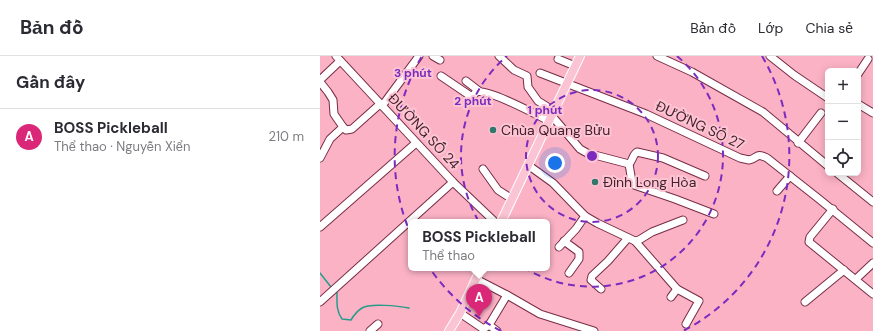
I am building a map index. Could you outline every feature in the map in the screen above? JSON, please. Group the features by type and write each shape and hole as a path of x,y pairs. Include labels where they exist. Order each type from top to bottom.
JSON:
{"main road":[{"path":"502,219 580,56"},
{"path":"449,331 460,313 480,271"}],"street":[{"path":"338,58 320,81 333,100 334,114 346,130 352,129 381,105 419,56"},
{"path":"500,56 514,70 527,76 528,87 538,101 580,149 587,153 629,164"},
{"path":"656,56 692,72 763,112 798,143 825,164"},
{"path":"770,56 794,75 825,96"},
{"name":"ĐƯỜNG SỐ 24","path":"338,58 453,182 499,219"},
{"path":"558,58 575,66"},
{"path":"861,70 868,59"},
{"name":"ĐƯỜNG SỐ 27","path":"540,73 646,114 743,160 752,160 756,156 761,155 767,158 833,209 873,243"},
{"path":"441,76 472,97 479,91"},
{"path":"466,81 479,91 552,116"},
{"path":"861,106 873,113"},
{"path":"798,143 821,113"},
{"path":"320,158 330,139 343,127"},
{"path":"320,227 416,143"},
{"path":"705,176 663,158 638,152 629,164 632,182 634,185 675,198 714,214"},
{"path":"528,165 554,183 585,216 631,239 639,240 652,232 683,220"},
{"path":"483,169 498,190 512,199"},
{"path":"777,191 790,176"},
{"path":"841,176 873,202"},
{"path":"412,219 453,182"},
{"path":"833,209 810,237 809,242 873,294"},
{"path":"569,273 579,259 579,252 562,244 585,216"},
{"path":"320,302 408,223"},
{"path":"601,289 591,280 592,276 631,239"},
{"path":"631,239 677,289 699,301 686,324"},
{"path":"856,279 873,263"},
{"path":"805,302 844,270"},
{"path":"476,279 540,314 594,331"},
{"path":"671,297 677,289"},
{"path":"460,313 482,328 485,328 489,325 507,295"},
{"path":"370,331 378,324"},
{"path":"489,325 497,331"}],"waterway":[{"path":"320,273 331,287"},
{"path":"336,291 338,310 342,319 351,320 359,310 366,306 385,305 409,308"}],"place":[{"name":"Chùa Quang Bửu","path":"493,130"},
{"name":"Đình Long Hòa","path":"595,182"},
{"name":"BOSS Pickleball","path":"479,317"}]}
